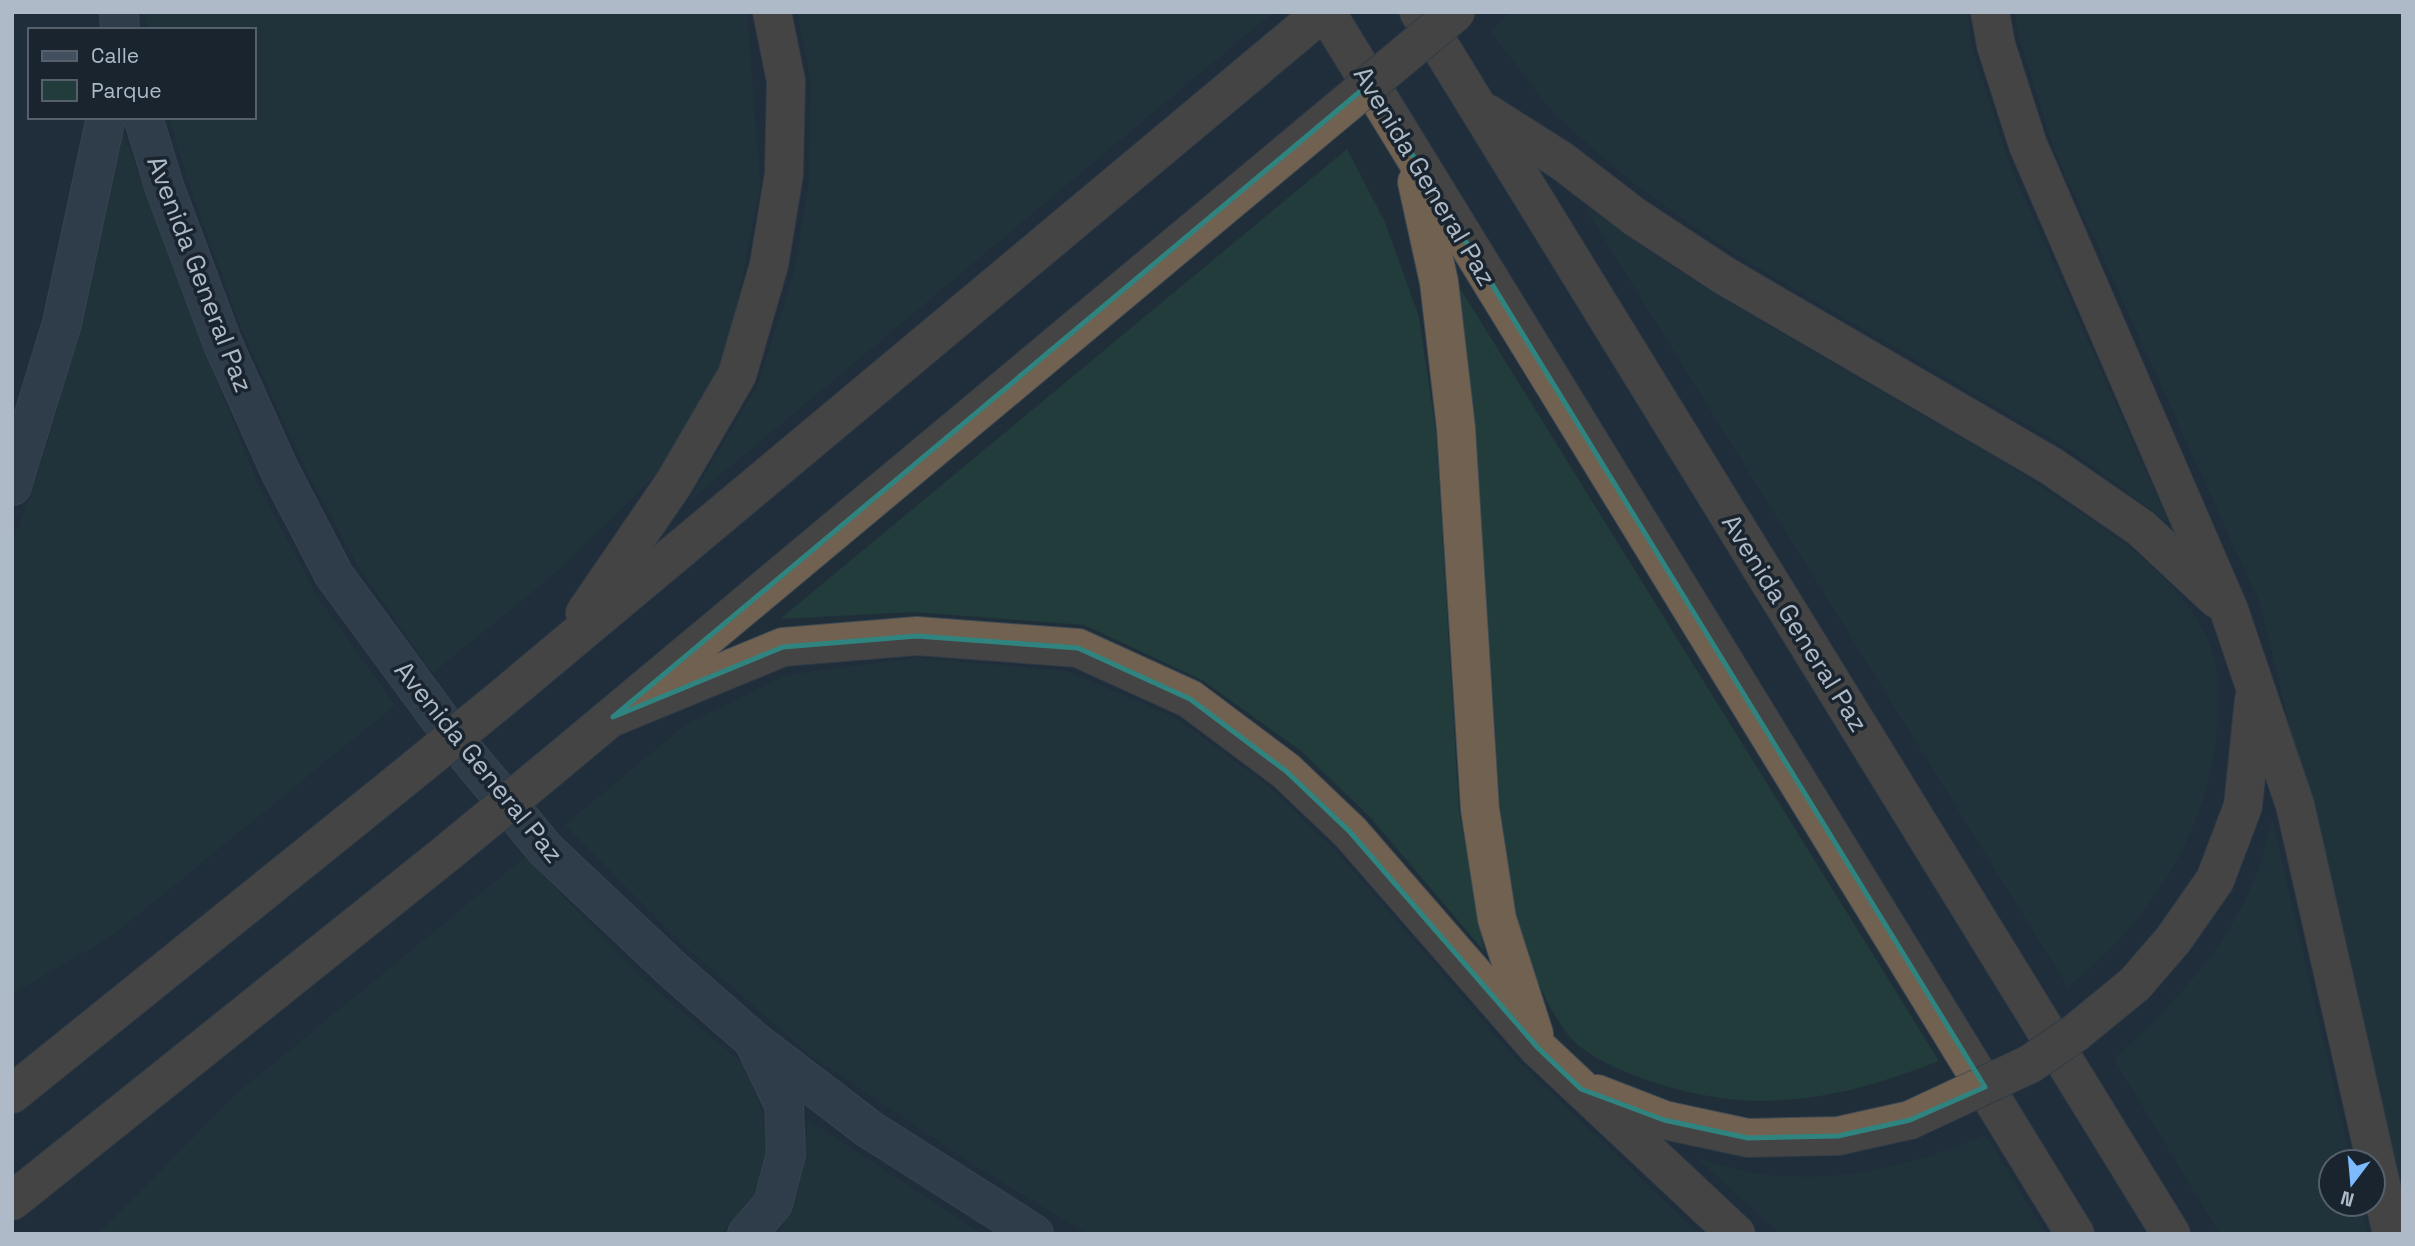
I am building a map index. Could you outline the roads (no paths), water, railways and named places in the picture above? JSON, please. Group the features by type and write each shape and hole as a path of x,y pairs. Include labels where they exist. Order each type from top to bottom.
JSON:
{"highway":[{"path":"558,652 674,483 737,375 769,265 784,174 786,81 772,12"},
{"path":"12,1094 495,704 1324,12"},
{"name":"Avenida General Paz","path":"1324,12 2075,1234"},
{"name":"Avenida General Paz","path":"1419,12 2171,1234"},
{"path":"12,1201 613,717 1456,12"},
{"path":"1990,12 1996,45 2028,145 2229,610 2295,805 2392,1234"},
{"path":"1480,109 1562,161 1635,217 1726,276 2051,466 2141,528 2229,610"},
{"path":"1410,152 1439,282 1454,415 1480,809 1497,919 1538,1048"},
{"path":"613,717 783,647 917,636 1078,648 1190,699 1286,771 1350,832 1538,1048 1736,1234"},
{"path":"1581,1089 1664,1120 1748,1138 1838,1136 1910,1120 2030,1064 2074,1034 2135,984 2173,940 2216,880 2243,806 2255,687"}],"street":[{"path":"12,486 62,323 106,119"},
{"name":"Avenida General Paz","path":"144,119 164,186 223,344 279,469 334,575 459,745 545,849 671,968 754,1041 869,1129 1034,1234"},
{"path":"747,1234 773,1204 786,1154 783,1105 754,1041"}]}
